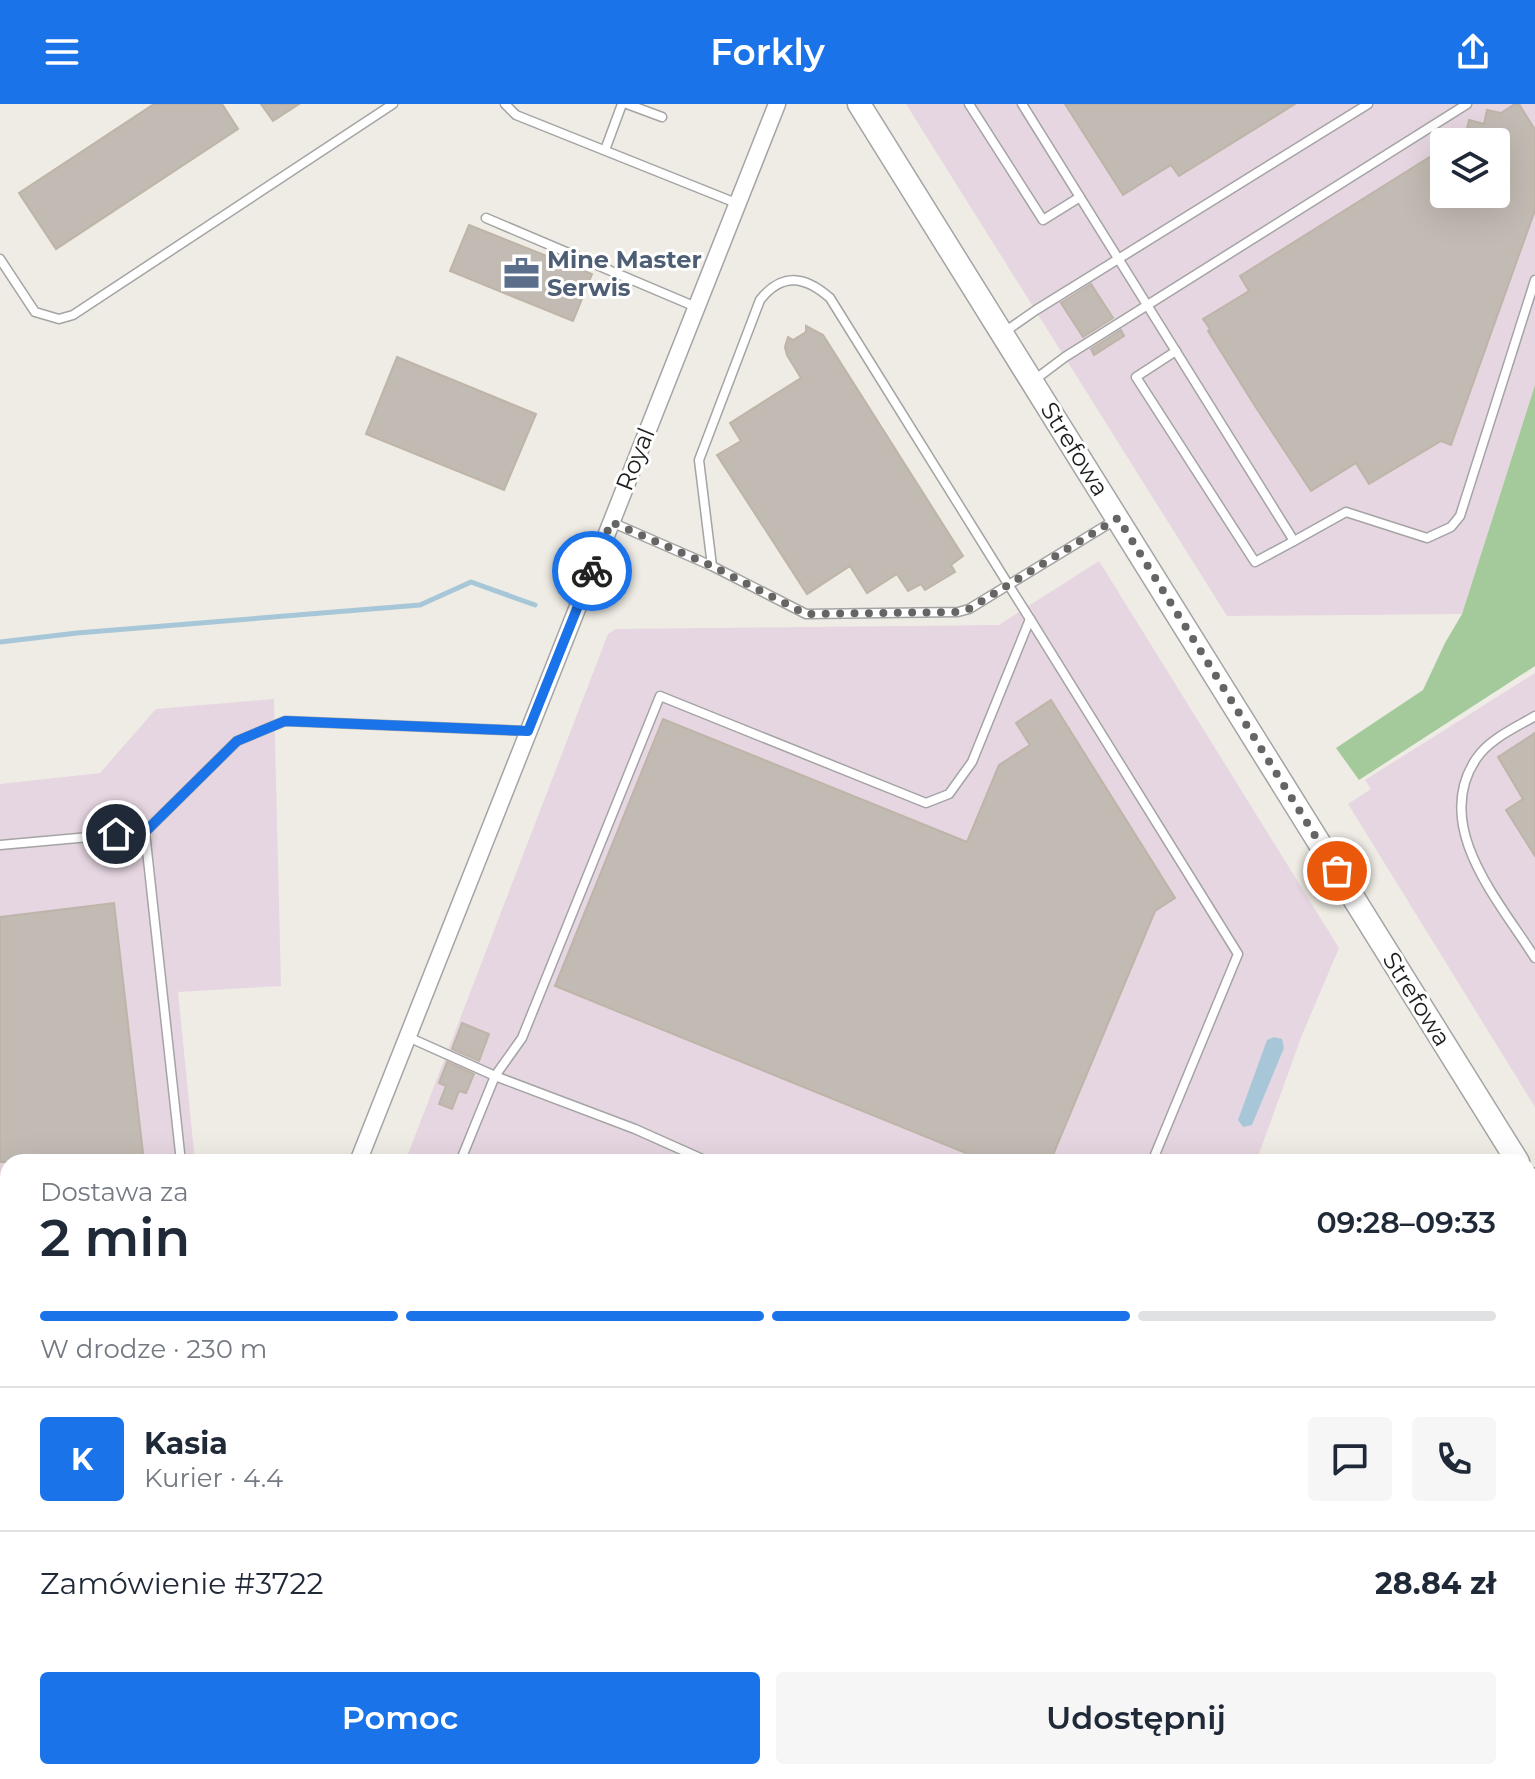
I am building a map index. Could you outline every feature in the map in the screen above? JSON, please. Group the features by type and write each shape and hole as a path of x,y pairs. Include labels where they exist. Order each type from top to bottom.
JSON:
{"street":[{"name":"Royal","path":"361,1154 777,104"},
{"name":"Strefowa","path":"859,104 1513,1154"}],"lane":[{"path":"0,259 35,312 59,319 73,315 393,104"},
{"path":"505,104 516,115 736,203"},
{"path":"605,150 625,104 662,117"},
{"path":"969,104 1043,220 1080,197"},
{"path":"1022,104 1294,541"},
{"path":"1003,333 1368,104"},
{"path":"1033,381 1065,357 1467,104"},
{"path":"486,218 696,307"},
{"path":"712,566 699,460 760,300 781,282 797,280 818,287 830,298 1238,954 1155,1154"},
{"path":"1176,351 1136,377 1255,562 1346,512 1427,538 1441,534 1460,516 1535,280"},
{"path":"611,522 712,566 806,614 958,612 969,609 1118,518"},
{"path":"463,1154 495,1076 522,1038 660,696 926,803 949,794 972,762 1030,619"},
{"path":"1535,716 1492,742 1477,757 1462,795 1461,819 1471,856 1535,958"},
{"path":"0,845 145,832 237,741 285,721 528,731"},
{"path":"145,832 180,1154"},
{"path":"408,1037 495,1076 635,1129 691,1154"}],"shaded area":[{"path":"906,104 1535,104 1535,385 1462,614 1227,616"},
{"path":"1099,561 1339,948 1302,1035 1259,1154 408,1154 608,634 616,629 999,625"},
{"path":"1535,673 1535,1107 1348,804 1371,789 1365,780"},
{"path":"274,699 281,986 178,992 194,1154 0,1154 0,784 100,773 156,709"}],"green space":[{"path":"1535,385 1535,666 1359,780 1336,748 1423,690 1462,614"}],"water":[{"path":"1274,1037 1282,1039 1284,1048 1252,1125 1243,1127 1238,1120 1267,1040"}],"building":[{"path":"154,104 222,104 238,129 56,249 19,193"},
{"path":"261,104 299,104 273,121"},
{"path":"1065,104 1295,104 1179,176 1171,165 1123,195"},
{"path":"1519,104 1535,130 1535,210 1451,445 1441,441 1369,484 1356,463 1311,491 1203,319 1249,291 1240,276 1430,157 1430,208 1510,208 1510,128 1467,128 1469,120 1484,124 1487,110 1501,113"},
{"name":"Mine Master Serwis","path":"469,225 592,274 573,321 450,271"},
{"path":"1091,284 1113,318 1083,337 1061,303"},
{"path":"806,326 823,335 963,556 951,565 955,572 925,590 921,584 908,591 897,574 867,593 850,566 807,594 717,455 741,441 730,423 801,378 785,347 788,337 793,340 806,332"},
{"path":"1121,330 1124,336 1094,355 1091,349"},
{"path":"397,357 536,414 504,490 366,434"},
{"path":"1051,700 1175,898 1155,911 1053,1154 966,1154 555,986 663,719 967,842 999,765 1030,745 1016,723"},
{"path":"1535,733 1535,856 1506,810 1523,799 1498,757"},
{"path":"114,903 143,1154 0,1154 0,917"},
{"path":"462,1023 489,1034 479,1061 452,1049"},
{"path":"447,1062 474,1074 466,1093 459,1091 452,1109 439,1104 446,1086 439,1083"}],"waterway":[{"path":"0,642 420,605 471,582 535,605"}],"way so far":[{"path":"592,571 611,522 712,566 806,614 958,612 969,609 1118,518 1337,871"}],"place":[{"name":"Mine Master Serwis","path":"521,273"}],"route":[{"path":"116,834 145,832 237,741 285,721 528,731 592,571"}]}
